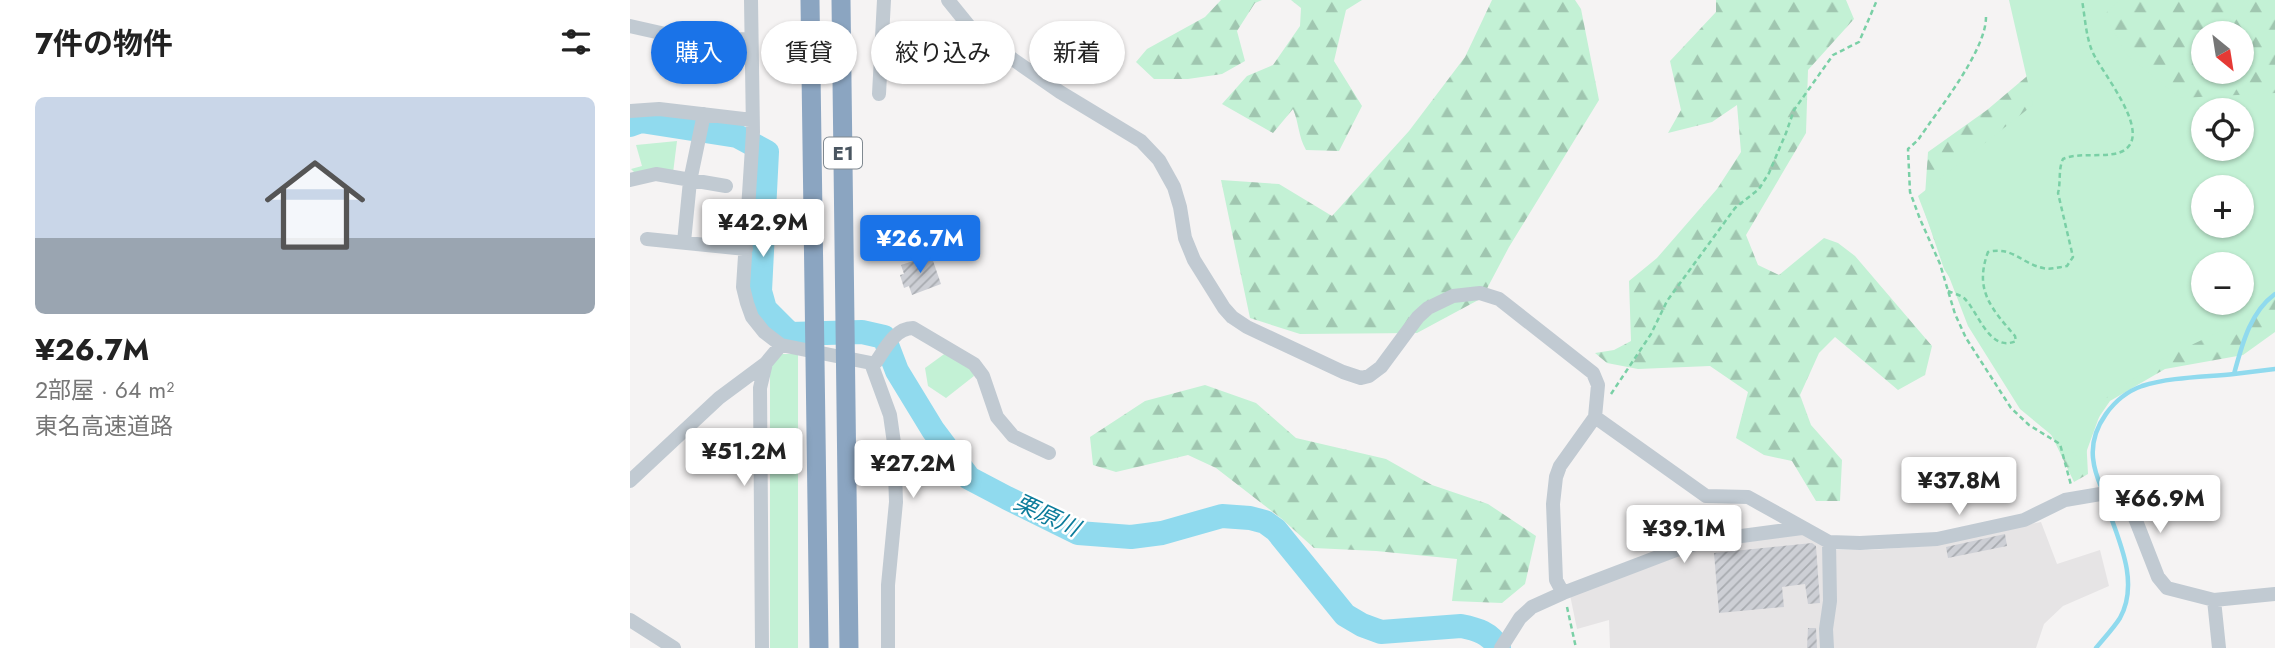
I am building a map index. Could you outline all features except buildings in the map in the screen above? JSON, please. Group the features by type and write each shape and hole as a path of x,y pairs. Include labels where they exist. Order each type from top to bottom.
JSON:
{"highway":[{"name":"E1","path":"810,0 819,648"},
{"name":"E1","path":"841,0 849,648"}],"street":[{"path":"751,0 753,126 743,287 747,303 752,317 764,332 781,345 873,362"},
{"path":"879,94 884,0"},
{"path":"948,0 969,26 988,42 1060,92 1141,141 1159,160 1174,187 1187,246 1219,301 1240,323 1361,378 1381,368 1418,317 1428,308 1453,296 1467,293 1489,295 1500,299 1593,373 1598,385 1595,417 1560,466 1556,477 1553,504 1556,580 1563,593"},
{"path":"630,26 692,40 751,39"},
{"path":"630,111 659,108 753,126"},
{"path":"684,242 690,181 704,118"},
{"path":"630,180 656,174 726,186"},
{"path":"647,239 746,249"},
{"path":"873,362 894,336 906,328 913,328 974,364 983,376 997,417 1013,436 1049,453"},
{"path":"630,481 719,398 766,363 781,345"},
{"path":"873,362 890,415 894,443 896,502 888,584 888,648"},
{"path":"762,648 760,388 766,363"},
{"path":"1595,417 1706,496 1748,497 1829,542 1937,539 2024,520 2066,500 2124,490 2162,585 2214,600 2275,594"},
{"path":"1504,643 1520,618 1532,607 1563,593 1704,541 1802,528"},
{"path":"1827,648 1826,629 1830,601 1829,542"},
{"path":"2214,600 2219,648"},
{"path":"630,620 674,648"}],"path":[{"path":"1595,417 1651,334 1667,301 1735,208 1759,189 1769,173 1794,110 1833,55 1859,42 1877,0"},
{"path":"1948,292 1963,297 1988,334 2004,343 2016,341 1986,297 1981,280 1988,252 1997,250 2016,254 2038,267 2048,269 2067,266 2073,257 2058,193 2063,159 2087,154 2119,153 2128,149 2133,140 2131,118 2092,51 2082,0"},
{"path":"1986,17 1983,36 1971,62 1919,140 1908,149 1910,192 1940,264 1966,338 2011,408 2029,425 2060,444 2080,497"},
{"path":"1563,593 1576,648"}],"shaded area":[{"path":"2041,522 2057,564 2100,550 2109,586 2063,606 2044,624 2036,648 1610,648 1609,620 1577,629 1570,595 1648,565 1713,545 1801,534 1834,550 1872,550 1939,545 1951,540"}],"green space":[{"path":"1221,0 1262,0 1255,3 1237,31 1245,61 1222,74 1188,79 1154,79 1136,62 1147,49 1205,17"},
{"path":"1291,0 1362,0 1346,10 1334,61 1362,106 1339,151 1306,150 1293,109 1273,133 1222,104 1247,76 1273,65 1300,26 1301,8"},
{"path":"1492,0 1575,0 1581,9 1599,100 1509,247 1482,298 1417,333 1300,334 1250,318 1221,180 1279,184 1332,216 1409,131 1465,57"},
{"path":"1716,0 1846,0 1854,19 1808,70 1806,133 1746,235 1758,265 1779,275 1824,238 1838,243 1855,256 1932,346 1925,375 1898,390 1835,337 1819,353 1800,395 1811,425 1842,460 1840,501 1816,501 1792,461 1764,455 1736,438 1748,392 1710,366 1638,369 1607,363 1595,353 1614,350 1631,341 1629,281 1657,258 1717,189 1741,152 1737,105 1712,122 1668,133 1681,110 1670,61 1716,12"},
{"path":"2009,0 2120,0 2104,15 2128,56 2180,98 2275,93 2275,281 2254,302 2254,252 2191,252 2191,315 2240,315 2227,328 2164,358 2106,398 2083,461 2020,409 1968,326 1918,196 2033,105"},
{"path":"2098,0 2275,0 2275,332 2243,355 2165,369 2110,401 2086,436 2088,474 2074,482 2050,432 1944,269 1924,210 1928,152 1987,110 2078,33"},
{"path":"677,141 673,173 635,173 631,169 642,166 636,145"},
{"path":"947,352 970,366 974,376 946,398 928,386 925,368"},
{"path":"780,354 798,354 798,648 770,648 770,364"},
{"path":"1205,385 1256,403 1296,438 1386,459 1432,485 1488,504 1536,536 1525,584 1502,603 1452,601 1457,559 1314,548 1282,519 1216,468 1188,455 1116,472 1093,465 1090,437 1145,401"}],"waterway":[{"name":"栗原川","path":"630,125 641,121 737,136 767,152 760,291 765,309 790,334 862,332 884,337 897,371 933,430 969,478 1078,533 1131,537 1162,533 1222,516 1265,522 1276,530 1345,615 1362,625 1381,632 1461,626 1483,632 1499,648"},
{"path":"2102,489 2094,466 2093,446 2100,424 2113,405 2132,391 2153,383 2234,374 2253,320 2266,301 2275,294"},
{"path":"2234,374 2275,369"},
{"path":"2096,648 2120,618 2128,588 2120,542 2104,498"}]}
